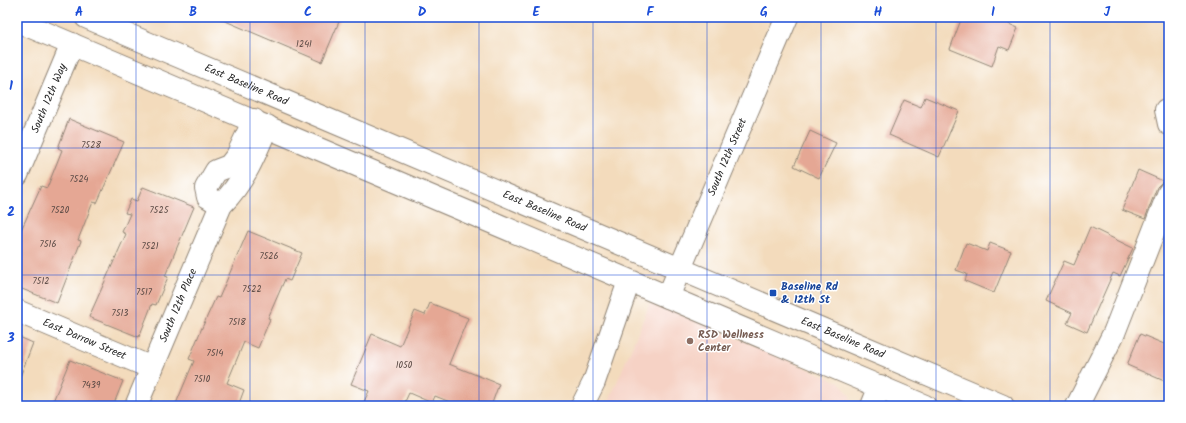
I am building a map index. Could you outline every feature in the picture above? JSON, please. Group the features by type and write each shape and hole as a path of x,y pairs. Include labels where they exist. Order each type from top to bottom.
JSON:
{"main road":[{"name":"East Baseline Road","path":"86,17 680,270 893,358 1003,406"},
{"name":"South 12th Street","path":"668,297 787,17"},
{"path":"17,21 630,280 876,396 925,406"},
{"name":"South 12th Way","path":"17,175 72,44"},
{"name":"South 12th Place","path":"136,406 221,205 208,197 206,188 216,171 229,166 260,123"},
{"path":"368,169 380,141"},
{"path":"1078,406 1114,333 1169,192"},
{"path":"582,406 594,382 630,280"},
{"name":"East Darrow Street","path":"17,311 152,368"},
{"path":"876,396 893,358"}],"shaded area":[{"name":"RSD Wellness Center","path":"651,301 839,382 850,396 851,406 607,406"}],"building":[{"path":"216,17 341,17 322,62"},
{"path":"962,17 1012,17 1009,24 1018,28 1009,50 999,46 992,66 950,49"},
{"path":"925,97 959,111 939,157 889,135 904,100 921,107"},
{"path":"69,119 124,142 97,203 93,202 78,240 81,241 57,303 17,287 17,260 21,250 17,248 17,239 41,186 47,188 62,150 58,148"},
{"path":"810,131 836,143 819,178 794,166"},
{"path":"1138,170 1163,181 1157,187 1145,219 1122,210"},
{"path":"143,187 194,207 165,276 168,277 156,305 152,304 139,337 89,317 126,234 122,232 130,214 125,213 131,199 137,201"},
{"path":"1090,227 1133,248 1120,276 1113,273 1087,332 1067,323 1072,313 1046,301 1064,261 1074,265"},
{"path":"248,231 302,253 290,281 285,279 268,318 270,319 258,348 244,342 227,383 244,390 238,406 175,406 194,361 189,359 201,330 216,297 219,298"},
{"path":"966,243 987,251 990,243 1011,251 994,293 965,281 967,274 956,270"},
{"path":"430,303 468,318 449,364 499,384 491,406 460,406 435,396 432,403 409,393 403,406 362,406 369,391 351,384 372,334 400,346 415,311 425,315"},
{"path":"1140,334 1169,346 1169,383 1127,365"},
{"path":"17,336 33,343 18,382 17,382"},
{"path":"70,360 123,381 113,406 51,406"}],"place":[{"name":"Baseline Rd & 12th St","path":"773,293"},
{"name":"RSD Wellness Center","path":"690,341"}]}
